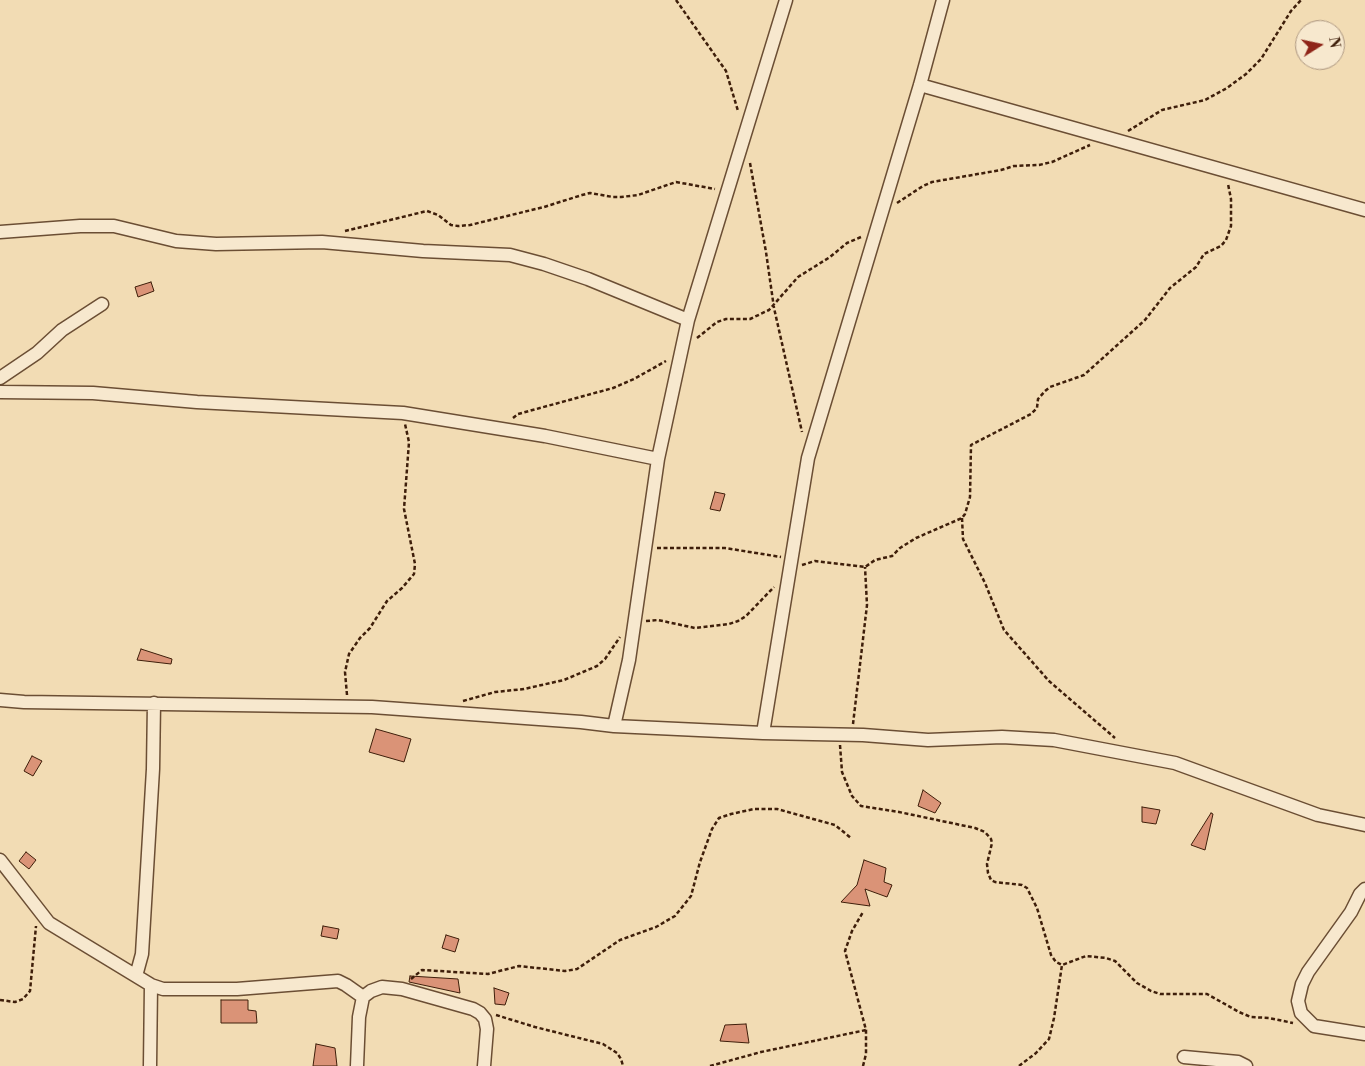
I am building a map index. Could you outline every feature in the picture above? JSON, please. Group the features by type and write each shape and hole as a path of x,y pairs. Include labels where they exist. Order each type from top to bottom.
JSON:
{"street":[{"path":"614,726 629,660 658,459 681,349 688,320 786,0"},
{"path":"763,733 808,458 920,85 943,0"},
{"path":"920,85 1365,210"},
{"path":"0,232 80,226 114,226 169,240 196,243 322,242 423,251 510,255 588,279 688,320"},
{"path":"0,378 37,353 62,330 102,304"},
{"path":"0,392 93,392 197,402 403,413 545,436 658,459"},
{"path":"0,700 24,702 347,706 581,722 614,726 928,740 1002,737 1054,740 1175,762 1318,815 1365,825"},
{"path":"136,976 142,954 153,769 154,703"},
{"path":"0,860 49,923 151,985 163,989 237,989 338,982 346,984 362,997"},
{"path":"1365,889 1360,894 1352,912 1315,961 1302,984 1298,1002 1301,1013 1314,1026 1365,1034"},
{"path":"150,1066 151,985"},
{"path":"358,1066 359,1017 362,997 382,987 402,989 473,1009 482,1015 485,1019 487,1030 484,1066"},
{"path":"1184,1056 1238,1062 1246,1066"}],"path":[{"path":"676,0 726,71 745,133"},
{"path":"882,212 932,182 1014,166 1039,165 1052,162 1107,137 1132,129 1162,110 1205,100 1227,88 1246,74 1260,60 1290,11 1301,0"},
{"path":"750,160 773,304 808,458"},
{"path":"646,546 662,549 688,547 725,548 767,554 790,566 815,561 865,567 875,560 892,556 900,548 916,538 962,518 970,498 971,446 1031,414 1037,408 1038,399 1050,387 1084,375 1145,320 1170,288 1196,267 1204,254 1220,246 1226,240 1231,226 1231,199 1224,170"},
{"path":"338,233 427,211 438,215 451,225 470,225 544,207 590,193 613,198 638,195 676,182 727,191"},
{"path":"512,419 518,414 612,388 660,366 717,322 726,319 750,319 757,317 769,310 798,277 830,257 847,243 876,229"},
{"path":"347,706 345,672 349,654 370,628 387,601 414,574 415,564 404,510 409,442 403,413"},
{"path":"962,518 964,539 985,583 1004,630 1049,681 1133,754"},
{"path":"439,712 456,702 564,680 583,672 605,659 616,641 642,622 658,620 695,628 729,624 738,621 746,616 790,566"},
{"path":"865,567 867,605 845,735 842,772 852,796 861,806 899,812 975,828 985,832 992,843 987,864 988,873 992,880 1022,885 1027,888 1037,908 1052,955 1056,962 1062,965 1086,956 1106,958 1115,961 1137,983 1160,994 1207,994 1251,1017 1269,1018 1314,1026"},
{"path":"402,989 422,970 488,974 519,966 565,972 586,964 620,940 656,927 675,916 691,896 700,862 712,829 719,818 754,810 777,810 835,825 851,838"},
{"path":"0,1000 15,1002 30,992 37,909"},
{"path":"863,912 852,931 845,951 866,1030 866,1054 863,1066"},
{"path":"1019,1066 1036,1053 1049,1039 1062,965"},
{"path":"482,1015 499,1015 536,1027 603,1044 617,1053 623,1066"},
{"path":"710,1066 761,1052 866,1030"}],"building":[{"path":"151,282 154,291 138,297 135,287"},
{"path":"715,492 725,494 720,511 710,509"},
{"path":"141,649 172,659 171,664 137,660"},
{"path":"376,729 411,739 404,762 369,752"},
{"path":"32,756 42,761 33,776 24,771"},
{"path":"923,790 941,803 935,813 918,806"},
{"path":"1142,807 1160,810 1156,824 1142,822"},
{"path":"1211,813 1213,814 1205,850 1191,845"},
{"path":"26,852 36,860 29,869 19,861"},
{"path":"864,860 886,868 884,882 892,885 887,897 865,889 870,906 841,902 857,885"},
{"path":"323,926 339,929 337,939 321,936"},
{"path":"446,935 459,939 455,952 442,948"},
{"path":"410,976 458,979 460,993 409,982"},
{"path":"494,988 509,993 505,1005 495,1004"},
{"path":"221,1000 248,1000 248,1010 256,1011 257,1023 221,1023"},
{"path":"746,1024 749,1043 720,1041 725,1025"},
{"path":"316,1044 335,1048 337,1066 313,1066"}]}
